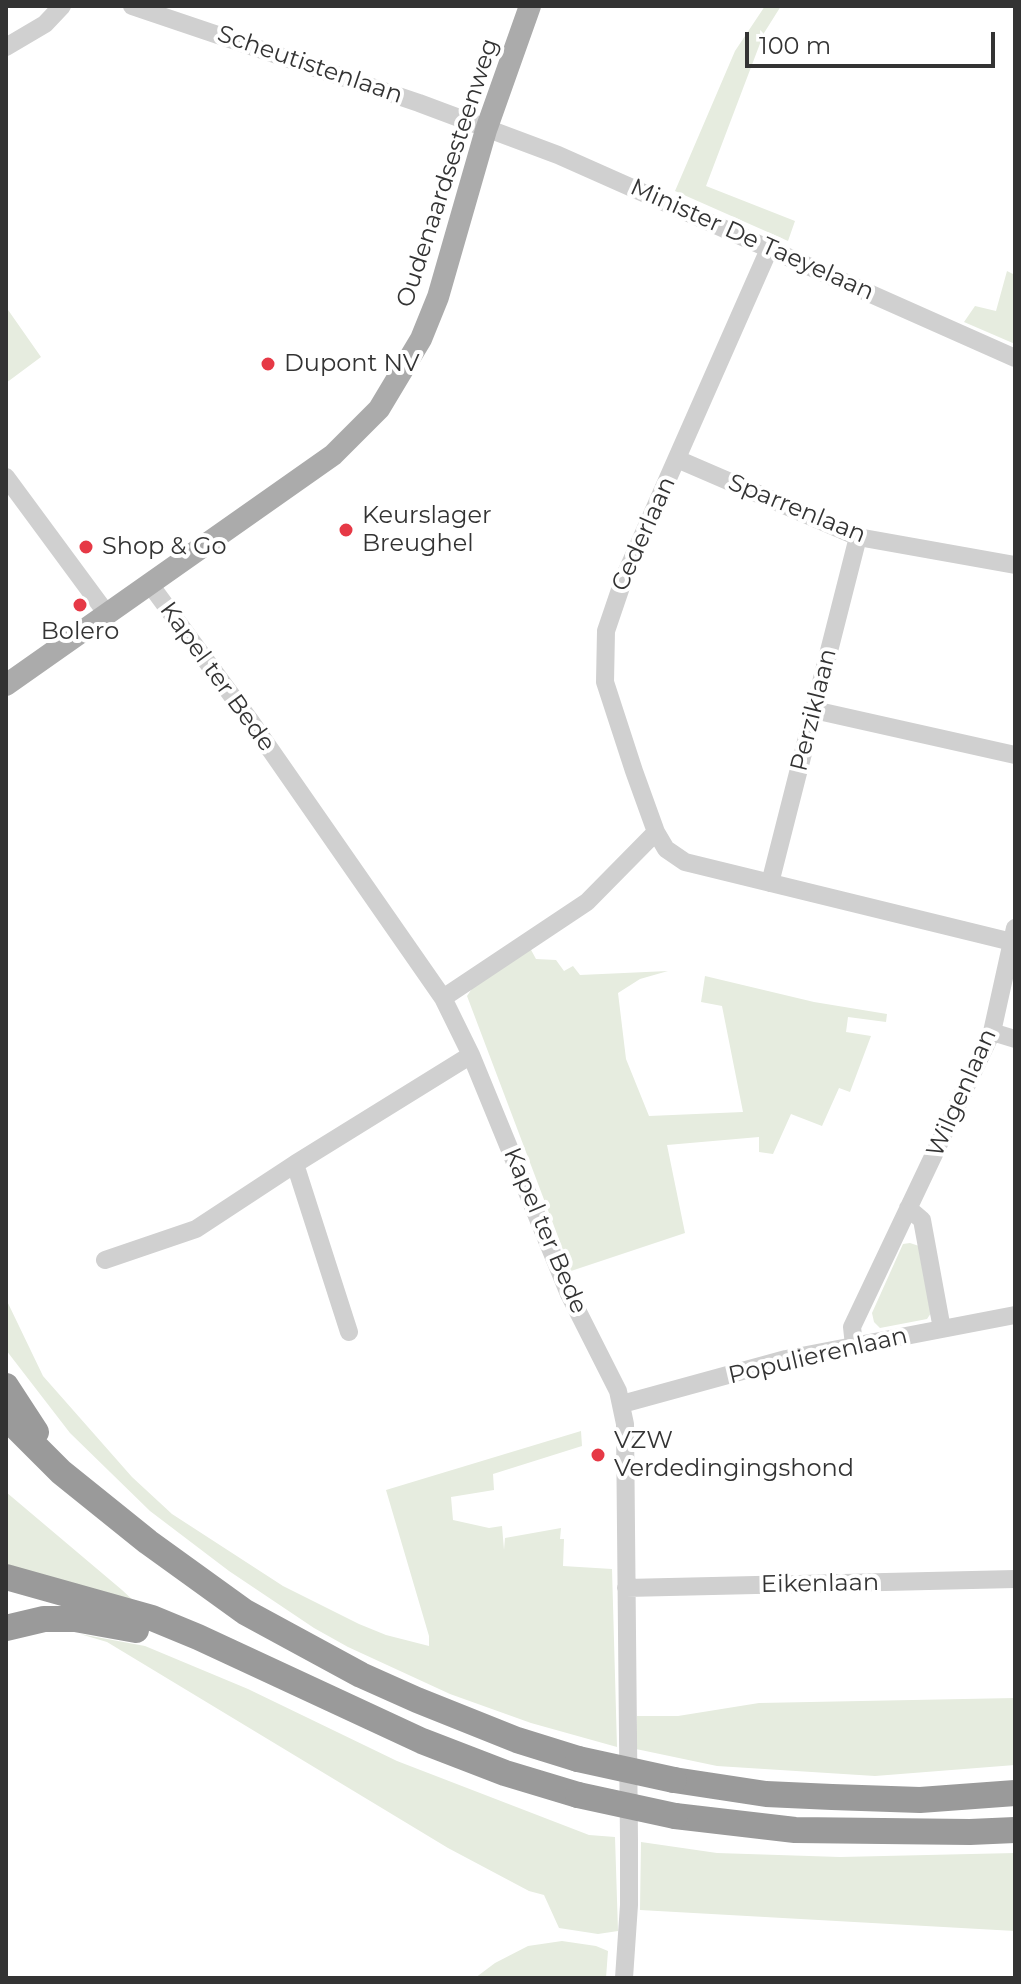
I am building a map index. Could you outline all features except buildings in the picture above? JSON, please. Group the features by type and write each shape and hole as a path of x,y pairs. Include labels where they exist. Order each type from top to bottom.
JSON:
{"highway":[{"path":"6,1386 61,1472"},
{"path":"6,1417 61,1472 148,1542 258,1619 361,1675 517,1740 578,1759 674,1780 766,1794 920,1800 1015,1793"},
{"path":"6,1577 152,1618 422,1741 505,1773 578,1795 675,1816 795,1830 1015,1830"},
{"path":"6,1628 44,1619 75,1619 106,1624 171,1638 248,1669 270,1671"}],"main road":[{"name":"Oudenaardsesteenweg","path":"6,685 333,455 379,409 421,339 438,297 486,130 530,6"}],"street":[{"path":"6,47 45,24 62,6"},
{"name":"Scheutistenlaan","path":"132,6 419,103 486,130"},
{"name":"Minister De Taeyelaan","path":"486,130 558,155 1015,358"},
{"name":"Cederlaan","path":"770,247 611,610 604,654 605,682 612,708 656,832 666,849 685,862 1013,935"},
{"name":"Sparrenlaan","path":"677,459 858,537 1015,565"},
{"path":"6,477 107,614"},
{"name":"Perziklaan","path":"770,883 858,537"},
{"name":"Kapel ter Bede","path":"149,583 249,719 443,998 471,1055 569,1294 613,1378 622,1404 625,1424 629,1905 624,1978"},
{"path":"814,710 1015,755"},
{"path":"443,998 587,902 656,832"},
{"name":"Wilgenlaan","path":"854,1345 852,1327 992,1032 1013,935"},
{"path":"992,1032 1015,1039"},
{"path":"105,1260 196,1229 471,1055"},
{"path":"295,1164 349,1332"},
{"path":"908,1208 922,1220 942,1329"},
{"name":"Populierenlaan","path":"622,1404 786,1359 1015,1315"},
{"name":"Eikenlaan","path":"626,1588 1015,1579"}],"shaded area":[{"path":"765,6 781,6 764,33 706,186 795,221 788,241 675,191 735,51"},
{"path":"1007,271 1015,275 1015,344 964,322 975,306 996,311"},
{"path":"6,307 41,357 6,383"},
{"path":"530,948 536,959 556,960 564,971 573,966 580,975 668,971 640,979 618,993 626,1059 649,1116 743,1112 722,1006 701,1002 705,976 814,1002 887,1014 886,1022 848,1017 846,1032 871,1036 850,1092 839,1088 822,1126 791,1114 773,1154 759,1152 759,1137 667,1145 685,1233 571,1271 467,996 475,984"},
{"path":"903,1244 922,1247 931,1313 927,1319 880,1328 874,1322 872,1313"},
{"path":"6,1299 43,1376 132,1477 172,1514 283,1586 359,1624 429,1646 429,1636 386,1490 581,1431 582,1446 493,1474 494,1490 451,1497 453,1520 489,1528 502,1526 504,1550 505,1538 561,1528 560,1539 564,1539 563,1566 612,1569 617,1747 531,1723 450,1694 348,1647 229,1571 150,1511 70,1433 6,1350"},
{"path":"6,1492 122,1590 136,1603 6,1568"},
{"path":"80,1634 145,1646 248,1689 397,1761 589,1835 615,1837 618,1931 598,1934 559,1928 544,1895 529,1891 448,1848 107,1642"},
{"path":"1015,1698 1015,1765 875,1776 717,1766 636,1749 637,1716 678,1716 759,1703"},
{"path":"641,1842 717,1853 840,1857 1015,1853 1015,1931 640,1910"},
{"path":"562,1941 608,1951 606,1978 475,1978 495,1963 528,1946"}],"place":[{"name":"Dupont NV","path":"268,364"},
{"name":"Keurslager Breughel","path":"346,530"},
{"name":"Shop & Go","path":"86,547"},
{"name":"Bolero","path":"80,605"},
{"name":"VZW Verdedingingshond","path":"598,1455"}]}
